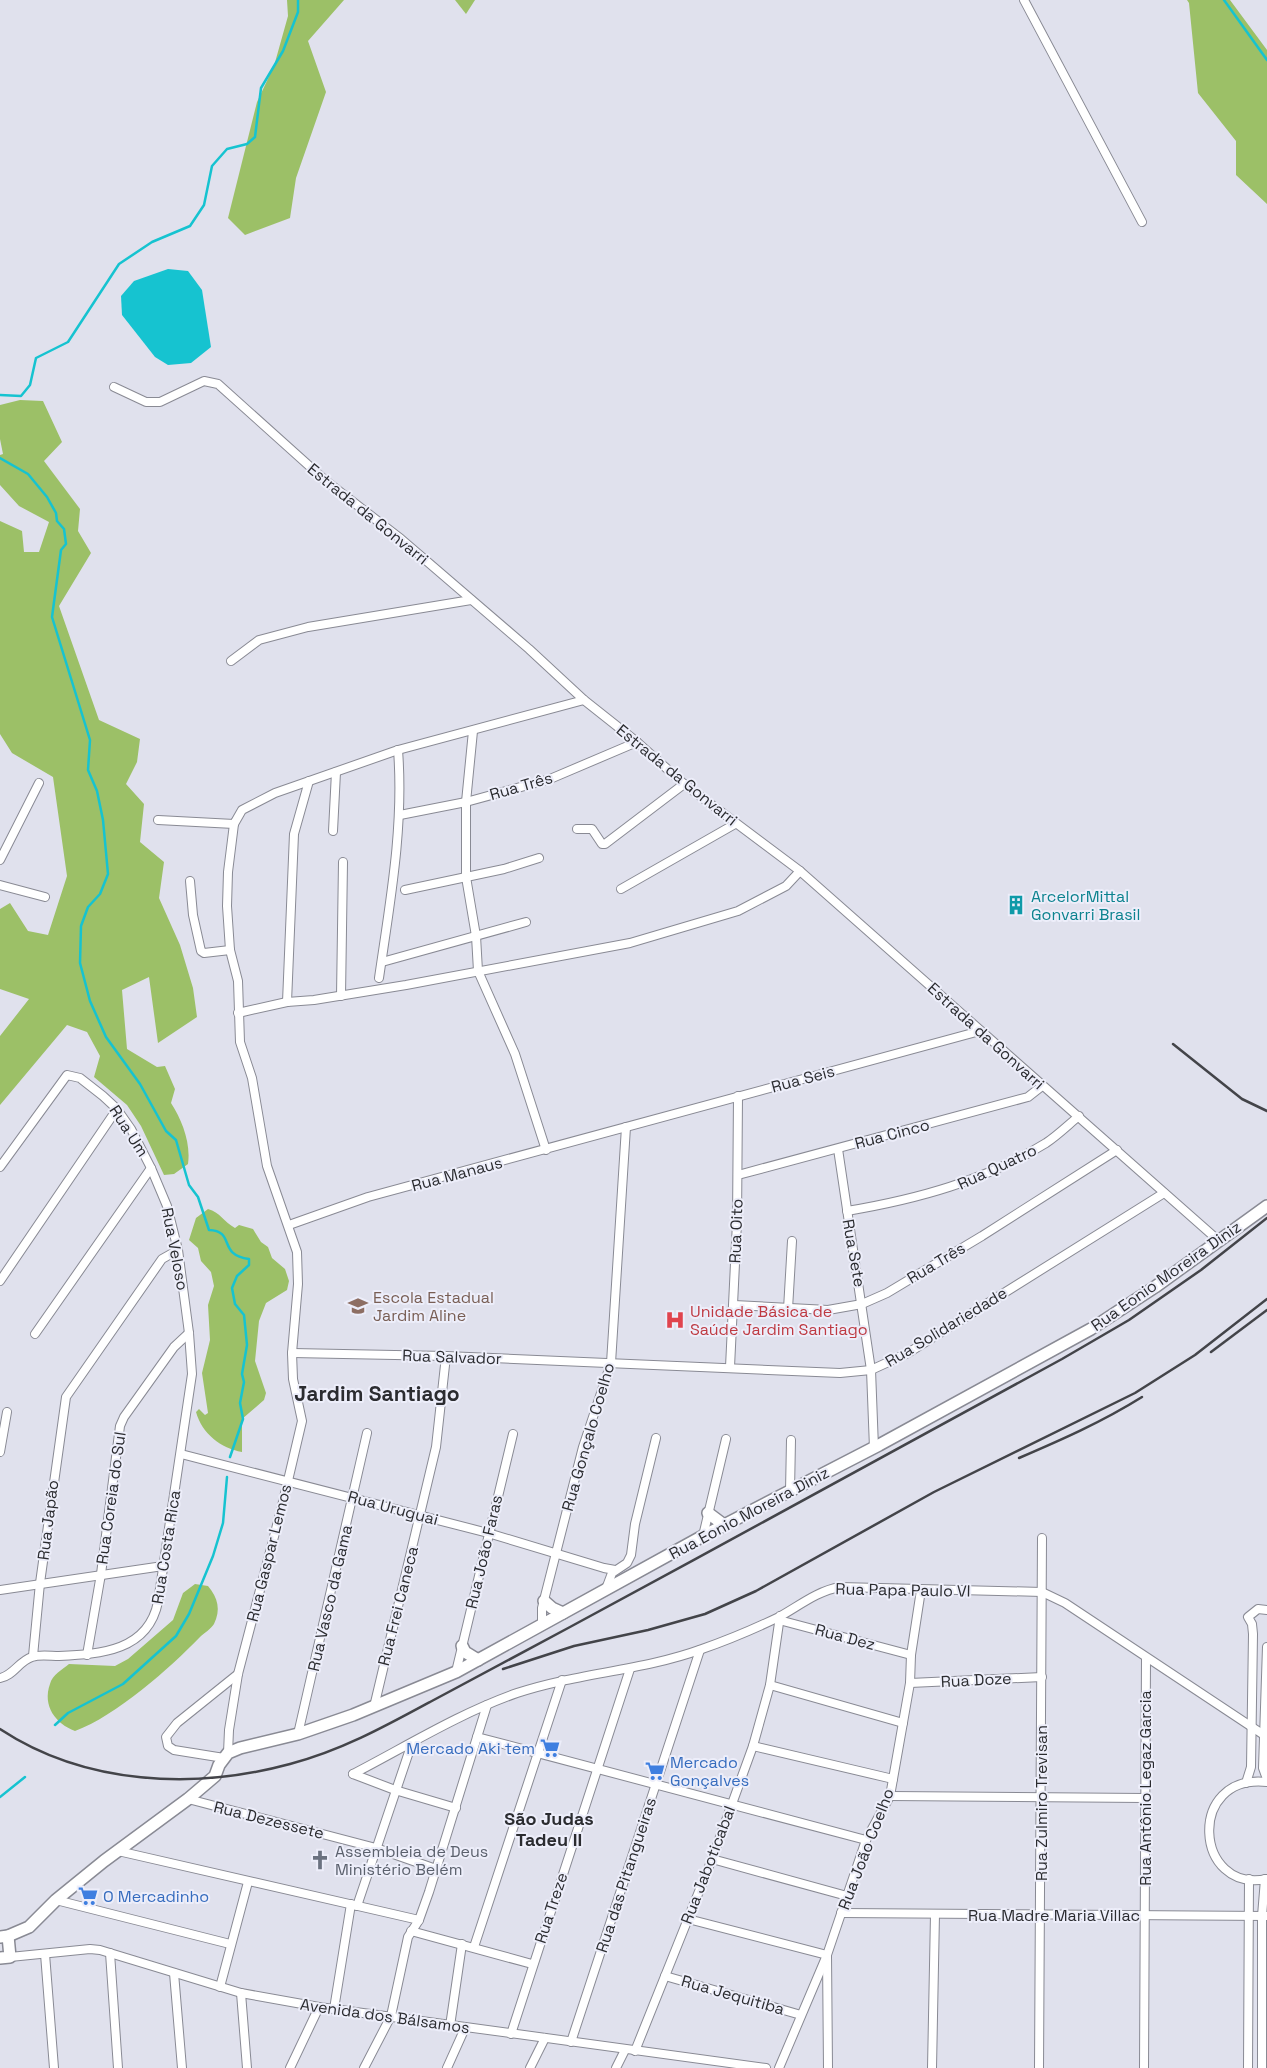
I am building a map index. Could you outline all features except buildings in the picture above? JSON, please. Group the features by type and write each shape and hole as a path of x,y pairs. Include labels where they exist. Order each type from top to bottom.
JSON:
{"main road":[{"name":"Rua Eonio Moreira Diniz","path":"226,1756 240,1748 298,1734 374,1707 456,1672 606,1589 635,1565 703,1536 874,1448 1091,1329 1155,1287 1267,1206"},
{"path":"708,1513 724,1525"},
{"path":"544,1601 563,1614"},
{"path":"462,1646 465,1652 478,1660"},
{"path":"5,1958 4,1937 29,1927 56,1900 188,1799 215,1776 226,1756"}],"street":[{"path":"1024,0 1142,222"},
{"name":"Estrada da Gonvarri","path":"114,387 146,402 160,402 204,381 218,384 326,481 401,539 584,700 637,742 684,784 800,871 1219,1241"},
{"path":"231,660 259,640 308,627 471,600"},
{"path":"158,820 234,824 242,810 249,805 309,781 398,750 584,700"},
{"path":"473,731 466,802 466,876 476,936 478,971 515,1054 546,1150"},
{"name":"Rua Três","path":"400,815 466,802 550,779 637,742"},
{"path":"379,978 397,861 400,815 398,750"},
{"path":"333,831 336,772"},
{"path":"287,1002 294,834 309,781"},
{"path":"0,860 39,784"},
{"path":"577,829 592,829 602,844 605,844 684,784"},
{"name":"Rua Gaspar Lemos","path":"226,1756 238,1674 302,1421 293,1379 292,1353 298,1284 297,1252 267,1166 252,1078 240,1042 238,981 230,950 228,872 234,824"},
{"path":"621,889 735,824"},
{"path":"404,890 504,869 538,858"},
{"path":"341,996 343,862"},
{"path":"238,1013 287,1002 341,996 630,943 725,915 786,886 800,871"},
{"path":"190,881 193,915 201,952 230,950"},
{"path":"0,885 44,897"},
{"path":"382,962 526,922"},
{"name":"Rua Seis","path":"626,1127 980,1031"},
{"name":"Rua Um","path":"0,1167 64,1076 71,1074 80,1078 117,1109 131,1129 152,1168"},
{"name":"Rua Cinco","path":"738,1175 1028,1097 1042,1086"},
{"name":"Rua Oito","path":"730,1367 738,1175 738,1096"},
{"path":"0,1281 117,1109"},
{"name":"Rua Quatro","path":"847,1211 953,1188 998,1169 1047,1142 1079,1116"},
{"name":"Rua Manaus","path":"289,1225 368,1197 626,1127"},
{"name":"Rua Gonçalo Coelho","path":"542,1625 544,1601 555,1552 591,1418 611,1363 626,1127"},
{"name":"Rua Sete","path":"838,1149 871,1370 874,1448"},
{"name":"Rua Três","path":"734,1305 828,1310 862,1304 887,1293 982,1236 1117,1150"},
{"path":"36,1334 152,1168"},
{"name":"Rua Veloso","path":"152,1168 167,1206 178,1250 189,1333"},
{"name":"Rua Solidariedade","path":"611,1363 840,1373 871,1370 908,1353 1164,1193"},
{"path":"788,1309 792,1241"},
{"name":"Rua Japão","path":"33,1656 40,1583 63,1406 72,1387 162,1259 178,1250"},
{"name":"Rua Costa Rica","path":"33,1656 87,1655 127,1644 146,1631 156,1613 192,1374 189,1333"},
{"name":"Rua Coreia do Sul","path":"87,1655 101,1574 120,1426 124,1417 170,1352 189,1333"},
{"name":"Rua Salvador","path":"292,1353 446,1356 611,1363"},
{"name":"Rua Frei Caneca","path":"374,1707 436,1447 446,1356"},
{"path":"0,1452 7,1412"},
{"name":"Rua Vasco da Gama","path":"298,1734 366,1433"},
{"name":"Rua João Faras","path":"456,1672 513,1434"},
{"path":"606,1589 613,1572 635,1565 630,1555 635,1524 656,1438"},
{"path":"703,1536 726,1439"},
{"path":"790,1491 791,1440"},
{"name":"Rua Uruguai","path":"181,1454 488,1533 555,1552 613,1572"},
{"name":"Rua Zulmiro Trevisan","path":"1039,2068 1042,1538"},
{"path":"0,1590 163,1566"},
{"name":"Rua Papa Paulo VI","path":"395,1790 353,1774 487,1704 562,1680 630,1669 700,1650 780,1618 825,1590 840,1587 1042,1592 1065,1603 1265,1736"},
{"name":"Rua João Coelho","path":"779,2068 827,1955 866,1840 890,1796 910,1683 921,1590"},
{"path":"1246,1782 1252,1767 1253,1634 1252,1624 1248,1617 1258,1608 1267,1610"},
{"name":"Rua Dez","path":"780,1618 912,1655"},
{"name":"Rua Jaboticabal","path":"635,2051 712,1859 753,1746 770,1685 780,1618"},
{"path":"1262,2068 1266,1879 1249,1879 1226,1869 1217,1859 1211,1847 1208,1833 1209,1820 1214,1807 1228,1792 1246,1782 1267,1781 1263,1768 1266,1648"},
{"name":"Rua das Pitangueiras","path":"571,2042 700,1650"},
{"path":"0,1678 11,1673 33,1656"},
{"name":"Rua Antônio Legaz Garcia","path":"1144,2068 1146,1658"},
{"name":"Rua Treze","path":"511,2034 532,1964 630,1669"},
{"path":"226,1756 174,1750 168,1746 166,1737 170,1729 238,1674"},
{"name":"Rua Doze","path":"910,1683 1042,1677"},
{"path":"474,1947 536,1753 562,1680"},
{"path":"770,1685 903,1723"},
{"path":"364,2068 391,2016 408,1937 419,1920 456,1808 487,1704"},
{"path":"477,1737 866,1840"},
{"path":"334,2009 354,1905 412,1744"},
{"path":"753,1746 893,1779"},
{"path":"395,1790 456,1808"},
{"path":"890,1796 1041,1799 1145,1798"},
{"name":"Rua Dezessete","path":"188,1799 376,1848 436,1869"},
{"path":"118,1851 419,1920"},
{"path":"712,1859 847,1896"},
{"path":"1248,2068 1249,1879"},
{"path":"220,1987 248,1882"},
{"path":"56,1900 230,1944"},
{"name":"Rua Madre Maria Villac","path":"841,1913 1265,1916"},
{"path":"932,2068 934,1914"},
{"path":"688,1919 827,1955 828,2068"},
{"path":"411,1931 532,1964"},
{"path":"450,2026 462,1944"},
{"name":"Avenida dos Bálsamos","path":"5,1958 90,1949 110,1953 241,1993 319,2008 391,2016 450,2026 766,2068"},
{"path":"110,1953 118,2068"},
{"path":"46,1954 54,2068"},
{"path":"174,1973 182,2068"},
{"name":"Rua Jequitiba","path":"665,1976 802,2014"},
{"path":"241,1993 247,2068"},
{"path":"290,2068 319,2008"},
{"path":"447,2068 465,2028"},
{"path":"530,2068 544,2038"},
{"path":"616,2068 625,2050"},
{"path":"700,2068 704,2060"}],"green space":[{"path":"287,0 344,0 308,41 326,92 296,178 290,218 245,235 228,218 257,102 274,66 288,16"},
{"path":"455,0 475,0 466,14"},
{"path":"1187,0 1230,0 1267,50 1267,204 1236,175 1236,141 1198,93 1189,3"},
{"path":"20,400 43,401 62,442 44,461 80,509 78,531 91,553 59,606 99,720 140,739 137,762 126,784 144,804 140,842 164,862 159,898 180,945 193,988 197,1017 158,1043 149,977 122,990 127,1049 157,1067 165,1066 175,1089 171,1103 185,1132 189,1156 188,1164 174,1174 164,1175 141,1126 127,1105 94,1077 100,1056 87,1032 67,1025 0,1105 0,1036 29,999 0,989 0,909 10,903 28,931 48,935 67,876 53,777 12,753 0,734 0,521 22,531 24,552 39,552 49,522 19,506 0,485 0,455 3,454 0,439 0,405"},
{"path":"208,1209 216,1212 235,1228 239,1225 253,1229 261,1242 268,1247 272,1258 285,1269 289,1281 287,1290 266,1303 259,1321 255,1361 266,1393 264,1400 242,1419 242,1452 227,1447 213,1439 203,1427 196,1412 199,1409 205,1415 208,1413 202,1373 210,1340 208,1305 214,1286 211,1272 201,1261 198,1248 189,1240 196,1218"},
{"path":"195,1584 208,1586 216,1600 218,1609 216,1619 211,1628 142,1690 108,1714 75,1731 62,1724 52,1713 48,1700 50,1684 55,1675 69,1664 115,1666 128,1659 173,1620 183,1593"}],"water":[{"path":"168,269 188,271 202,290 211,347 191,363 168,365 155,357 122,315 121,296 134,281"}],"waterway":[{"path":"0,395 21,396 30,385 36,358 68,342 119,264 152,242 190,226 204,205 212,166 227,149 247,144 255,137 261,88 283,51 298,12 298,0"},
{"path":"1224,0 1267,60"},
{"path":"0,458 28,474 47,497 56,513 57,521 64,529 66,544 61,550 52,617 90,740 88,770 97,791 103,820 108,874 100,894 88,907 81,926 80,963 90,1001 106,1037 140,1084 166,1131 176,1140 189,1185 198,1197 209,1230 222,1234 233,1253 239,1257 249,1259 249,1265 237,1276 232,1288 235,1304 244,1315 247,1345 240,1403 243,1419 230,1457"},
{"path":"55,1725 68,1713 123,1684 176,1636 189,1614 213,1556 223,1523 227,1477"},
{"path":"0,1797 25,1777"}],"railway":[{"path":"1173,1044 1242,1099 1267,1111"},
{"path":"0,1729 33,1748 68,1762 104,1772 178,1779 216,1777 253,1772 308,1759 344,1745 396,1720 570,1627 1062,1359 1129,1320 1201,1270 1267,1218"},
{"path":"503,1669 574,1646 648,1630 705,1614 756,1591 934,1492 1135,1393 1195,1355 1267,1299"},
{"path":"1211,1352 1267,1310"},
{"path":"1019,1458 1097,1423 1142,1397"}],"place":[{"name":"ArcelorMittal Gonvarri Brasil","path":"1016,905"},
{"name":"Escola Estadual Jardim Aline","path":"358,1306"},
{"name":"Unidade Básica de Saúde Jardim Santiago","path":"675,1320"},
{"name":"Mercado Aki tem","path":"550,1748"},
{"name":"Mercado Gonçalves","path":"655,1771"},
{"name":"Assembleia de Deus Ministério Belém","path":"320,1860"},
{"name":"O Mercadinho","path":"88,1896"}],"district":[{"name":"Jardim Santiago","path":"377,1393"},
{"name":"São Judas Tadeu II","path":"549,1828"}]}
